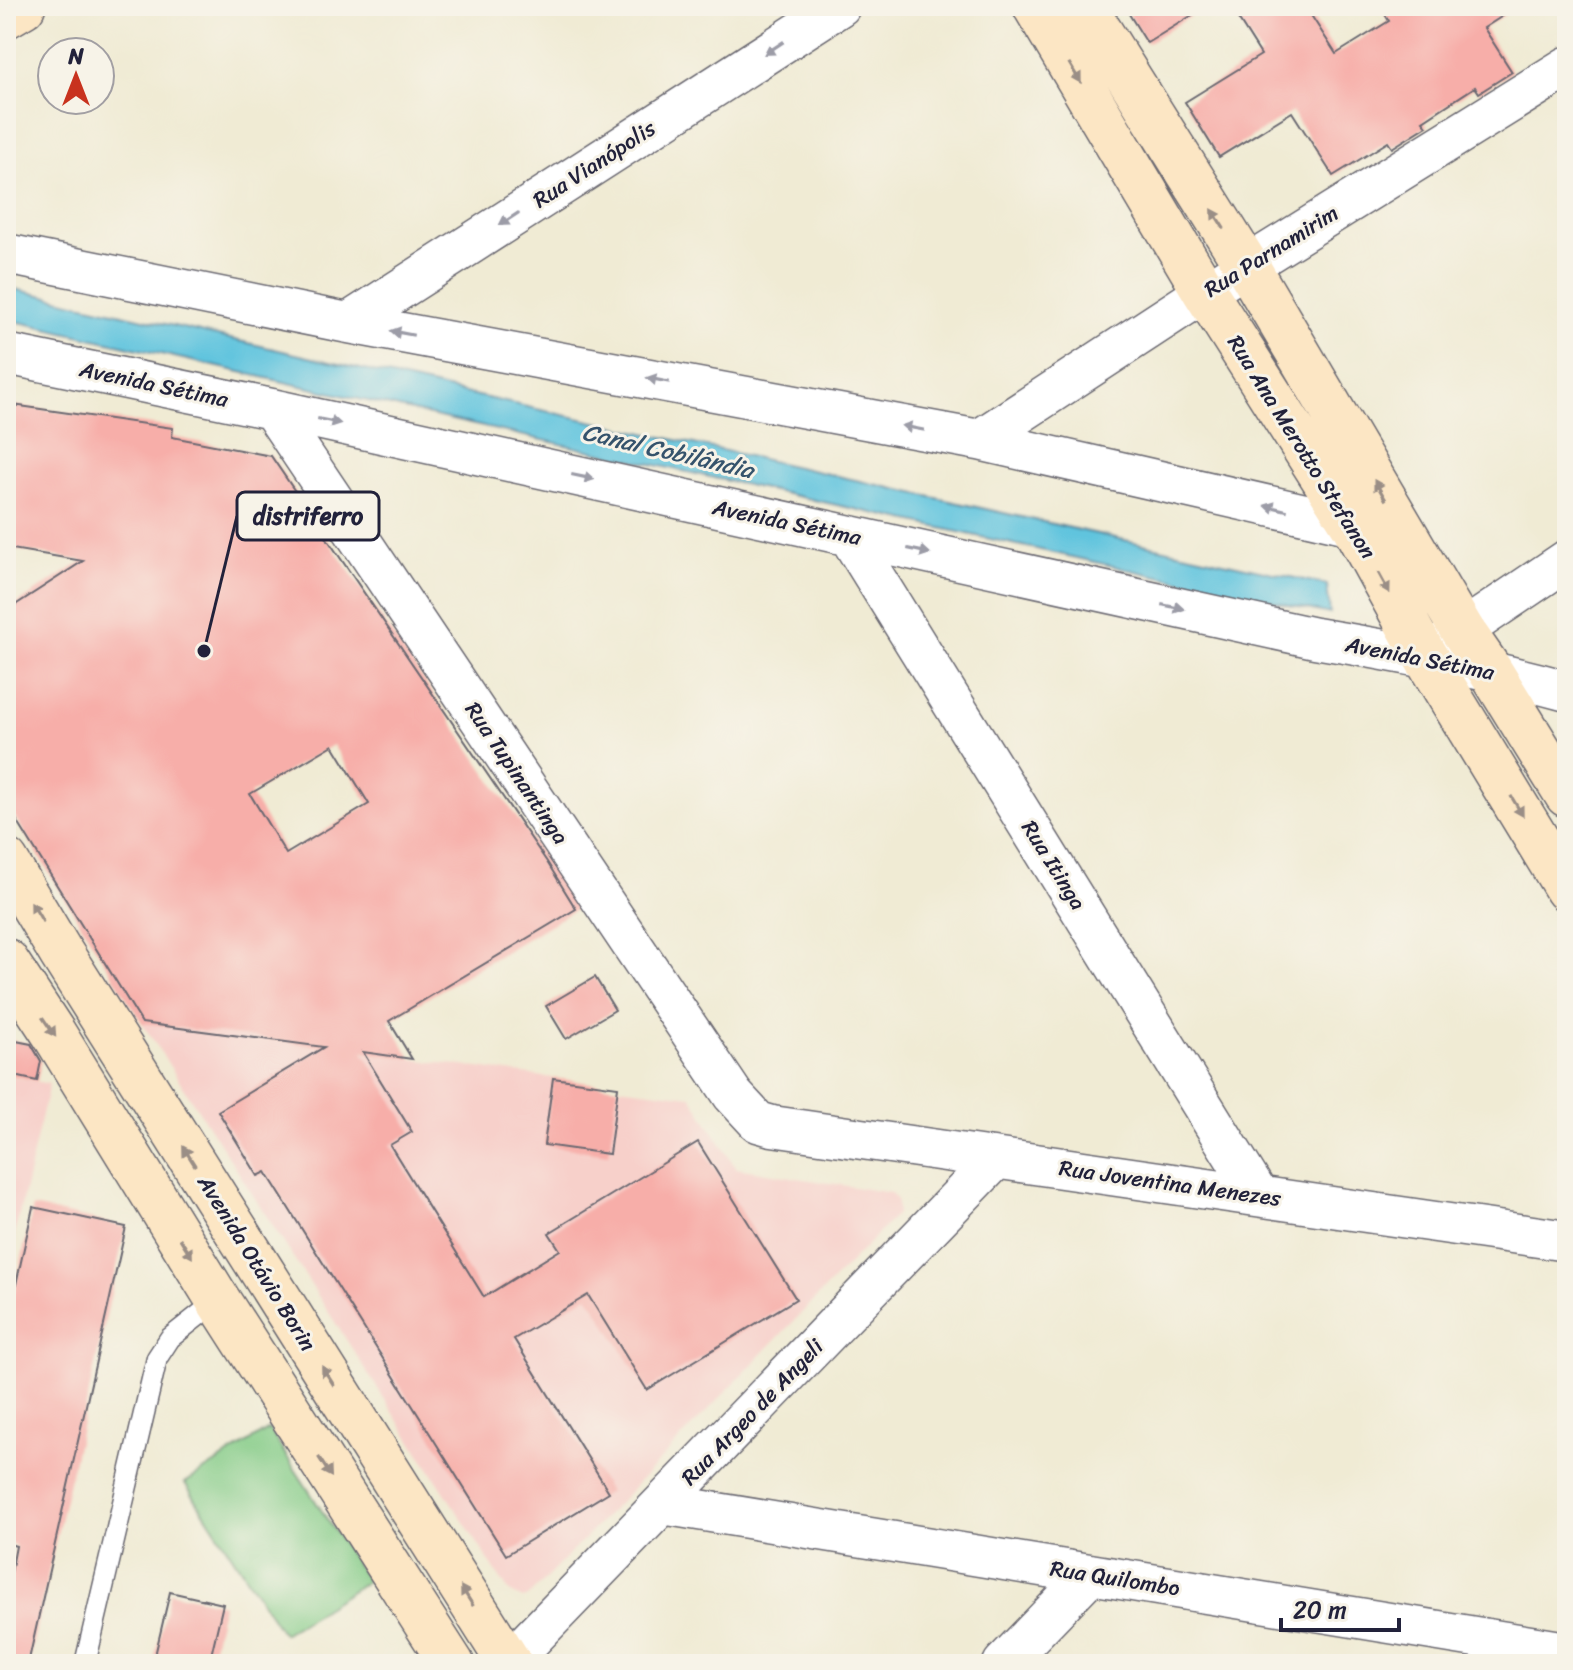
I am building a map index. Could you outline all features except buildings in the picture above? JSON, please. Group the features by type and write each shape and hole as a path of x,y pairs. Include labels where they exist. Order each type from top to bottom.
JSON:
{"street":[{"path":"6,16 23,6"},
{"name":"Rua Vianópolis","path":"348,323 840,6"},
{"name":"Rua Ana Merotto Stefanon","path":"1035,6 1205,292 1353,525 1425,656 1567,889"},
{"name":"Rua Ana Merotto Stefanon","path":"1084,6 1247,266 1462,630 1567,795"},
{"name":"Rua Parnamirim","path":"979,440 1205,292 1567,67"},
{"path":"6,254 348,323 979,440 1353,525"},
{"name":"Avenida Sétima","path":"6,354 272,409 1315,638 1489,669 1567,691"},
{"name":"Rua Tupinantinga","path":"272,409 733,1095 758,1122 772,1126"},
{"name":"Rua Itinga","path":"849,536 1258,1195"},
{"path":"1425,656 1562,568"},
{"name":"Avenida Otávio Borin","path":"6,861 509,1663"},
{"path":"61,953 13,973 452,1664"},
{"name":"Rua Joventina Menezes","path":"772,1126 1567,1241"},
{"name":"Rua Argeo de Angeli","path":"509,1663 996,1159"},
{"path":"218,1300 260,1269"},
{"name":"Rua Quilombo","path":"662,1504 1090,1574 1546,1655"},
{"path":"1003,1664 1090,1574"}],"lane":[{"path":"85,1664 157,1358 170,1338 218,1300"}],"shaded area":[{"path":"142,1023 553,1078 544,1145 609,1153 618,1087 691,1096 736,1168 891,1193 897,1200 897,1214 523,1599 509,1592"},
{"path":"6,1075 49,1084 6,1271"}],"green space":[{"path":"269,1429 367,1581 283,1634 185,1483"}],"water":[{"name":"Canal Cobilândia","path":"6,287 460,392 1327,585 1330,614 6,319"}],"place":[{"name":"distriferro","path":"204,651"}]}
